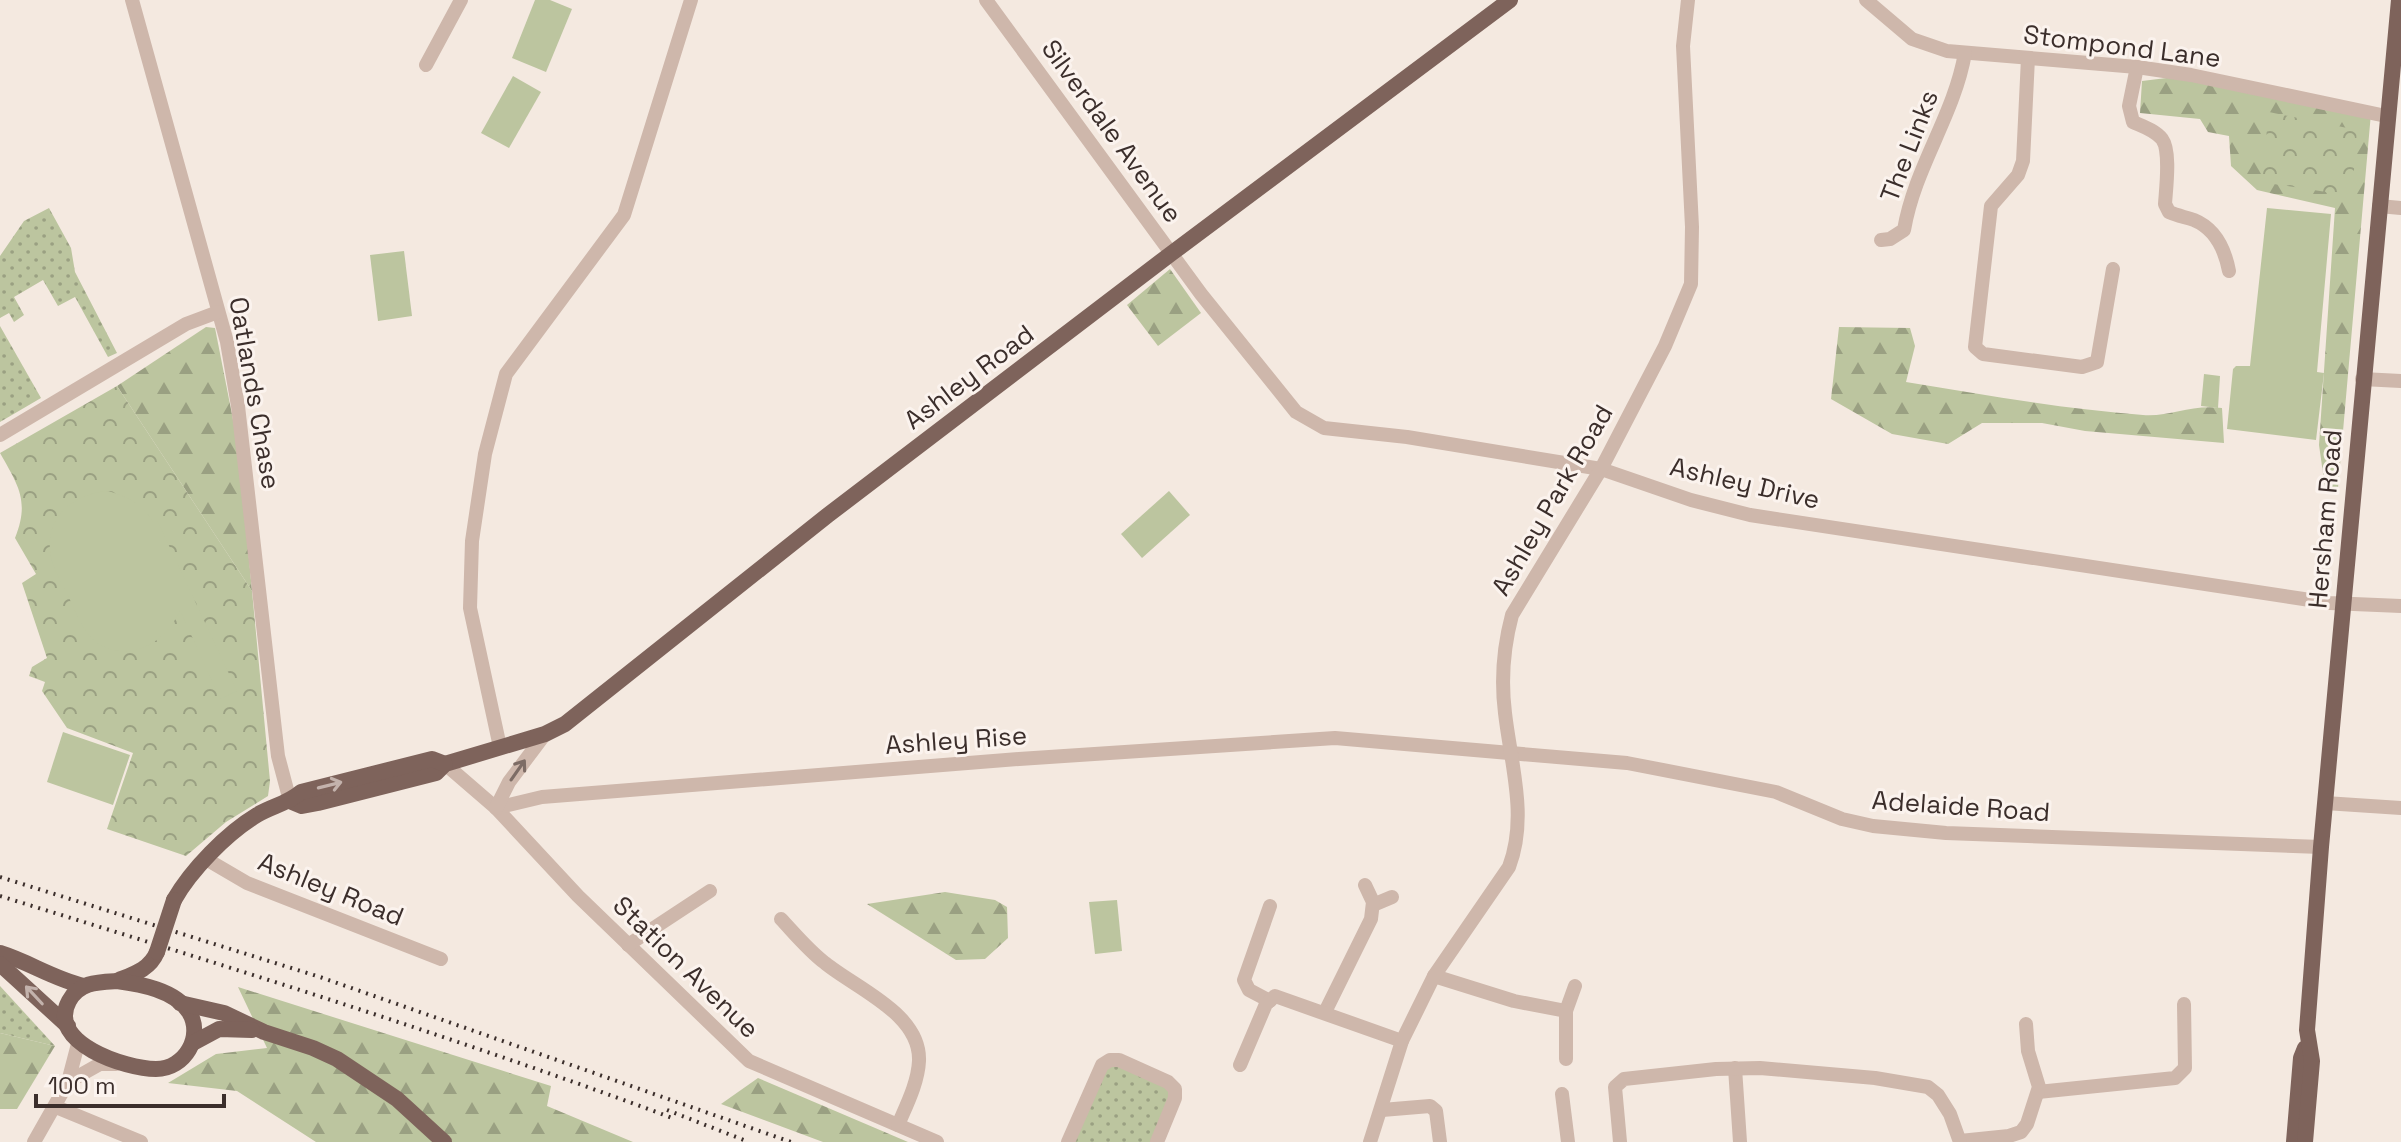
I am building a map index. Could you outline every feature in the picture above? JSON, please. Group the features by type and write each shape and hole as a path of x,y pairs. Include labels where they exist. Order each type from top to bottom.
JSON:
{"main road":[{"name":"Ashley Road","path":"156,955 174,900 183,884 255,816 290,801 301,792 432,759 445,764 545,734 565,724 828,515 1510,0"},
{"name":"Hersham Road","path":"2294,1142 2301,1058 2307,1043 2342,603 2399,0"},
{"path":"0,953 30,964 52,977 84,986"},
{"path":"117,981 141,971 156,955"},
{"path":"156,955 159,979 166,994"},
{"path":"0,964 68,1026 79,1040 116,1064 163,1069 179,1061 193,1043 219,1029 264,1032"},
{"path":"68,1026 65,1016 67,1006 76,991 94,982 117,981 166,994 180,1003 189,1012 193,1043"},
{"path":"180,1003 224,1013 264,1032 313,1048 365,1076 411,1110 444,1142"},
{"name":"Hersham Road","path":"2305,1142 2312,1061 2307,1043"}],"street":[{"name":"Oatlands Chase","path":"132,0 227,342 238,406 278,756 290,801"},
{"path":"426,65 461,0"},
{"path":"500,747 470,608 472,541 485,454 506,374 624,215 691,0"},
{"name":"Silverdale Avenue","path":"986,0 1172,253"},
{"name":"Ashley Park Road","path":"1370,1142 1402,1041 1434,976 1509,867 1515,850 1519,829 1518,800 1505,709 1506,640 1512,615 1601,469 1665,346 1691,284 1692,227 1683,46 1688,0"},
{"name":"Stompond Lane","path":"1866,0 1912,39 1947,51 2137,67 2191,75 2386,116"},
{"name":"The Links","path":"1881,240 1890,239 1904,230 1909,200 1959,83 1965,53"},
{"path":"2028,58 2023,161 2018,175 1991,206 1975,347 1983,354 2082,367 2093,365 2097,362 2101,346 2113,269"},
{"path":"2137,67 2129,106 2133,122 2154,132 2167,150 2165,204 2169,212 2195,221 2213,233 2222,245 2229,271"},
{"path":"2379,206 2401,208"},
{"name":"Ashley Drive","path":"1172,253 1296,412 1324,428 1407,437 1601,469 1691,500 1750,515 2342,603 2401,606"},
{"path":"0,435 186,324 218,312"},
{"path":"2362,379 2401,381"},
{"path":"496,808 509,782 545,734"},
{"name":"Ashley Rise","path":"496,808 542,797 1019,759 1335,738 1511,754"},
{"name":"Adelaide Road","path":"1511,754 1627,763 1734,783 1776,792 1842,819 1873,826 1946,833 2321,847"},
{"name":"Station Avenue","path":"445,764 496,808 628,945 749,1061 937,1142"},
{"path":"2325,803 2401,808"},
{"name":"Ashley Road","path":"206,859 247,883 441,959"},
{"path":"1325,1012 1337,982 1371,919 1373,905 1365,885"},
{"path":"628,945 710,891"},
{"path":"1373,905 1392,897"},
{"path":"1270,906 1244,980 1249,990 1270,1001"},
{"path":"781,919 821,960 887,1005 911,1028 919,1060 913,1090 898,1125"},
{"path":"1434,976 1514,1001 1566,1011"},
{"path":"1566,1059 1566,1011 1575,986"},
{"path":"1240,1065 1275,996 1402,1041"},
{"path":"2038,1092 2175,1078 2185,1068 2184,1004"},
{"path":"1620,1142 1615,1087 1624,1079 1735,1068 1875,1078 1928,1087 1938,1095 1950,1114 1960,1142 2009,1136 2021,1132 2038,1092 2038,1077 2028,1051 2026,1024"},
{"path":"34,1142 68,1082 79,1040"},
{"path":"1068,1142 1102,1065 1110,1060 1119,1060 1168,1082 1175,1089 1175,1098 1157,1142"},
{"path":"68,1082 100,1064 116,1064"},
{"path":"1735,1068 1740,1142"},
{"path":"1562,1094 1568,1142"},
{"path":"1382,1110 1430,1106 1436,1111 1440,1142"},
{"path":"56,1107 128,1134 141,1142"}],"green space":[{"path":"535,0 550,0 572,9 546,72 512,58"},
{"path":"2191,75 2371,113 2338,488 2325,487 2319,445 2335,208 2257,190 2231,166 2229,136 2208,132 2200,119 2140,113 2142,81"},
{"path":"513,76 541,92 509,148 481,133"},
{"path":"2269,112 2357,130 2352,196 2261,182"},
{"path":"49,208 71,248 75,272 117,353 108,357 75,297 58,306 43,280 14,297 24,315 14,322 9,313 0,318 0,256 24,221"},
{"path":"2267,208 2331,214 2317,372 2324,373 2316,440 2227,429 2233,369 2236,366 2250,366"},
{"path":"404,251 412,316 378,321 370,255"},
{"path":"1170,269 1201,313 1158,346 1127,305"},
{"path":"0,326 41,398 0,422"},
{"path":"206,327 215,328 239,450 252,591 117,386"},
{"path":"1839,327 1910,328 1915,346 1906,382 2143,415 2222,408 2224,443 2085,431 2042,423 1982,423 1948,444 1892,434 1831,399"},
{"path":"2204,374 2220,376 2218,408 2201,406"},
{"path":"117,386 252,591 270,781 268,796 226,822 186,856 107,829 133,753 67,728 42,691 45,682 29,676 32,667 47,658 22,583 36,574 15,538 22,514 20,494 0,453"},
{"path":"108,491 134,502 153,522 157,520 237,691 220,699 180,610 166,632 146,647 134,650 109,649 91,638 84,628 52,561 51,534 55,522 71,504 94,493"},
{"path":"1169,491 1190,515 1142,558 1121,534"},
{"path":"63,732 130,755 113,805 47,782"},
{"path":"945,892 995,900 1007,907 1008,938 985,959 956,960 867,904"},
{"path":"1117,900 1122,951 1095,954 1089,902"},
{"path":"0,986 55,1046 0,1033"},
{"path":"238,987 551,1086 547,1106 633,1142 316,1142 237,1091 168,1083 216,1054 267,1048"},
{"path":"0,1033 55,1046 17,1109 0,1109"},
{"path":"1115,1063 1167,1086 1171,1092 1153,1142 1072,1142 1107,1067"},
{"path":"758,1078 908,1142 823,1142 721,1104"}],"railway":[{"path":"0,877 320,977 791,1142"},
{"path":"0,896 423,1030 675,1119"},
{"path":"667,1110 749,1142"}]}
